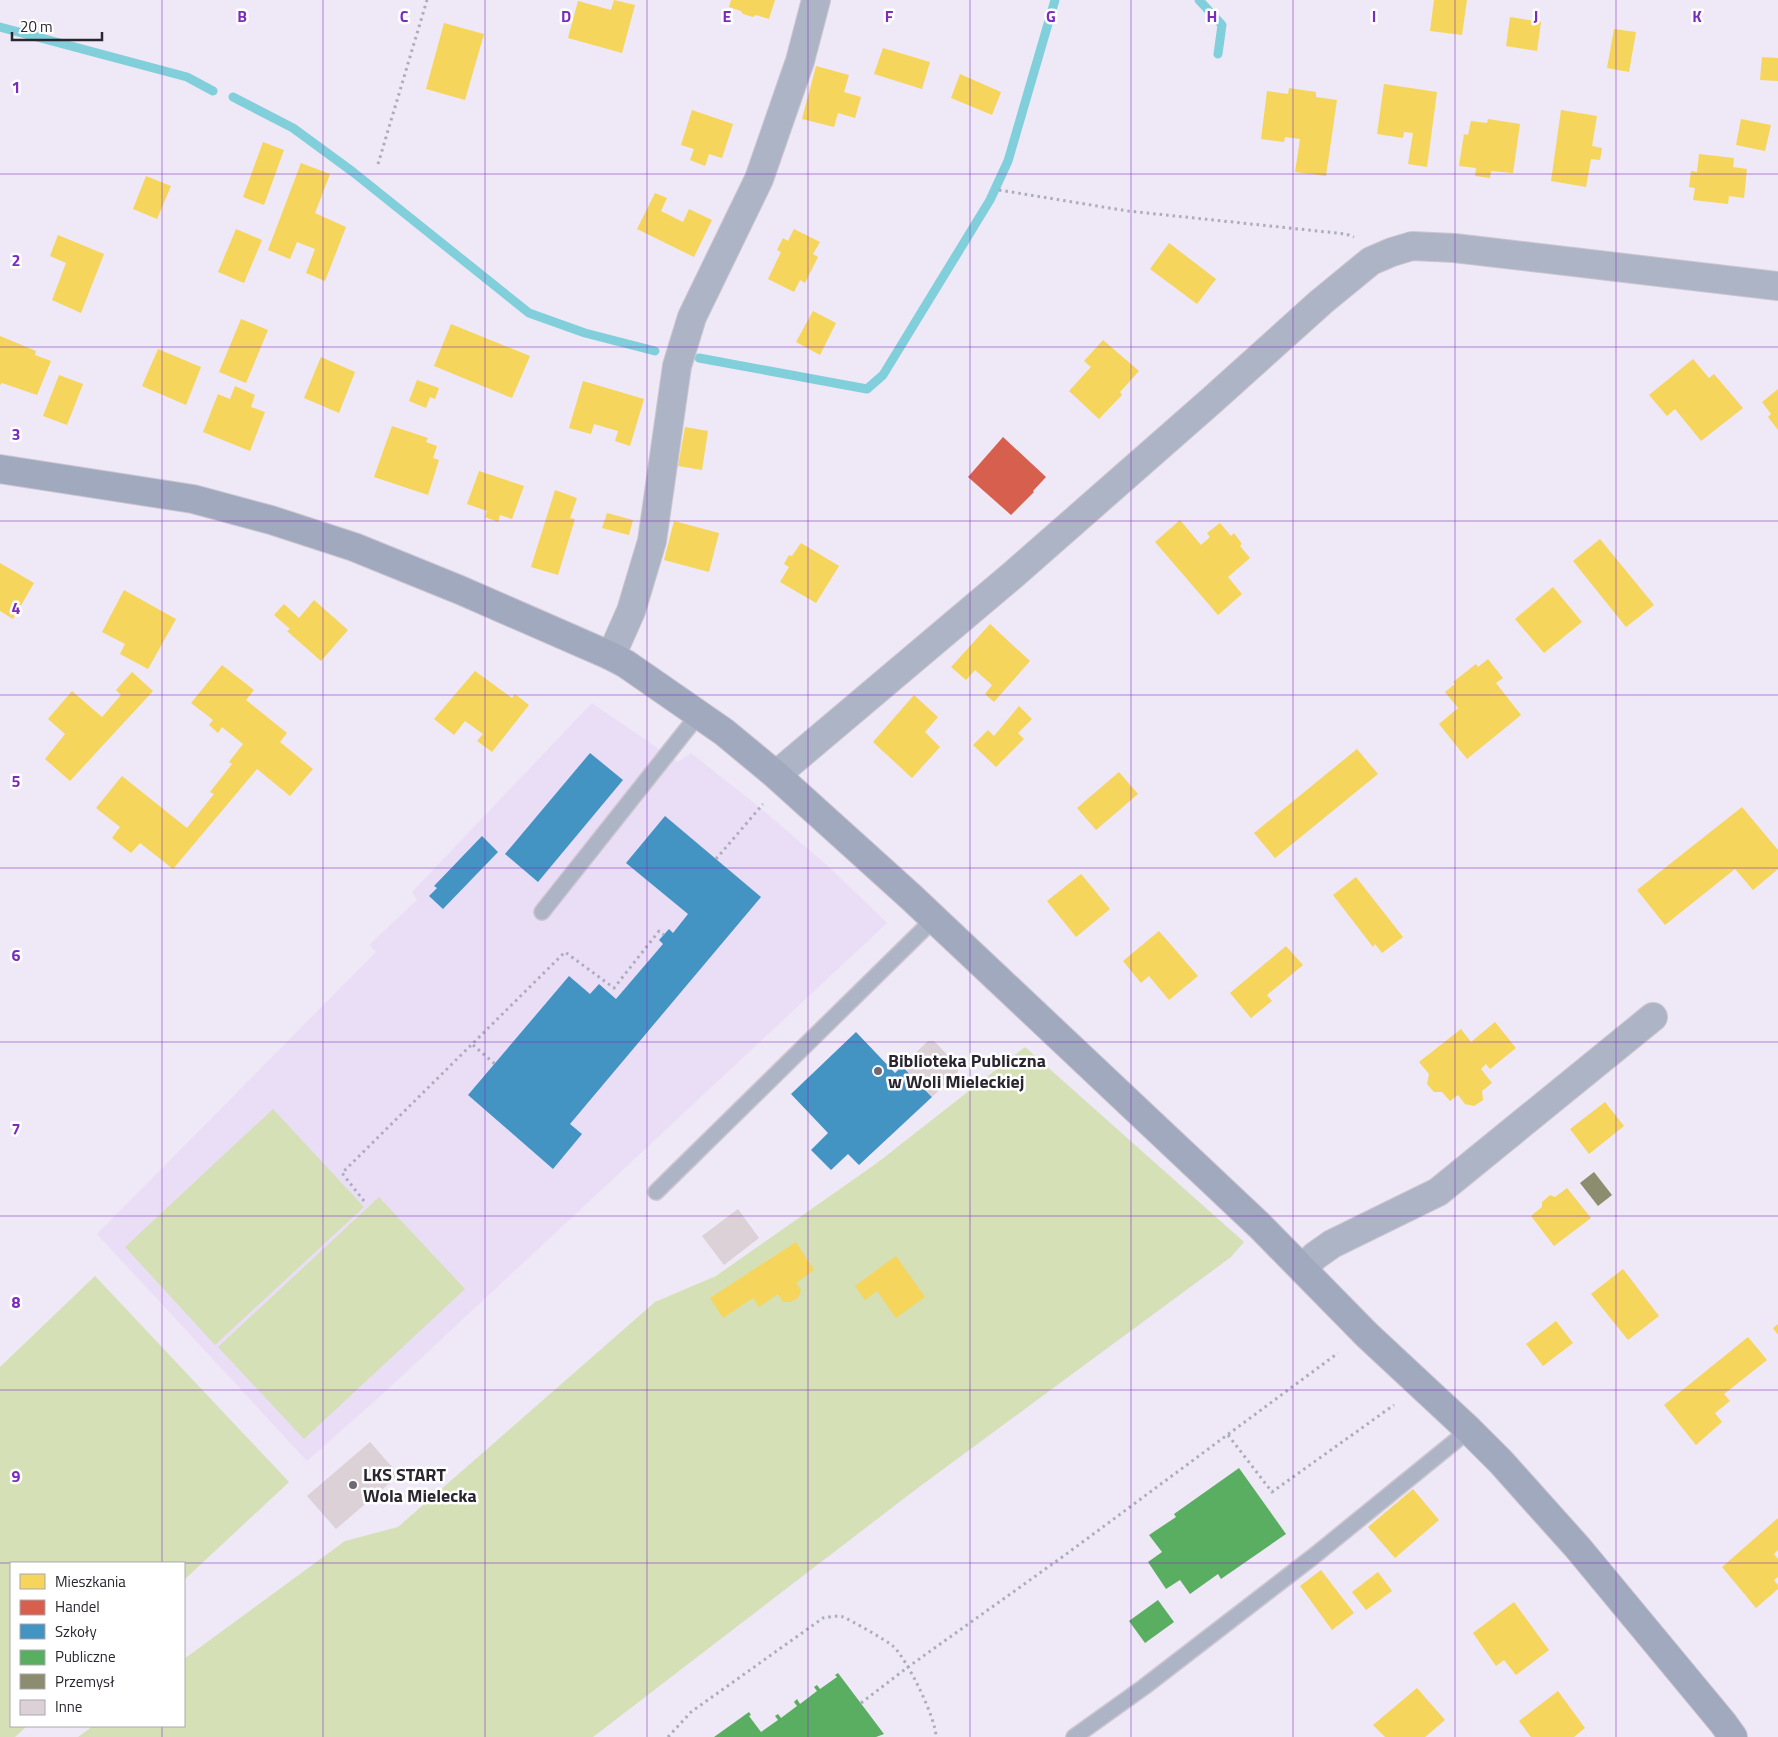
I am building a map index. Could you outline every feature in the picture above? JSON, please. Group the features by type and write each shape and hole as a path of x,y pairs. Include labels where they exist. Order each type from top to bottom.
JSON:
{"street":[{"path":"611,656 631,611 652,542 677,366 692,317 759,179 800,61 816,0"},
{"path":"776,775 1014,574 1211,402 1320,302 1371,261 1412,246 1454,248 1778,286"},
{"path":"0,469 193,500 271,520 354,548 468,594 611,656 626,664 724,732 776,775 934,919 1260,1226 1367,1335 1469,1430 1501,1462 1578,1548 1733,1737"},
{"path":"1303,1269 1315,1256 1332,1244 1438,1192 1653,1017"}],"lane":[{"path":"542,912 698,714"},
{"path":"656,1192 934,919"},
{"path":"1074,1737 1144,1687 1314,1556 1469,1430"}],"path":[{"path":"378,164 427,0"},
{"path":"999,190 1128,211 1346,234 1392,252"},
{"path":"716,859 763,804"},
{"path":"364,1201 342,1173 565,952 614,988 660,931 664,935"},
{"path":"473,1045 495,1064"},
{"path":"861,1703 1338,1353"},
{"path":"1228,1435 1272,1492 1394,1405"},
{"path":"668,1737 690,1712 824,1618 842,1616 893,1646 908,1667 924,1699 936,1730 936,1737"}],"shaded area":[{"path":"592,703 678,762 691,753 758,806 828,866 887,923 386,1391 307,1461 97,1234 376,952 369,945 417,900 412,892"}],"green space":[{"path":"1025,1047 1244,1242 1231,1257 915,1490 593,1737 78,1737 92,1727 185,1727 185,1658 345,1541 398,1527 655,1302 716,1276 877,1163"},
{"path":"273,1109 364,1207 215,1345 125,1247"},
{"path":"379,1197 465,1289 304,1439 218,1347"},
{"path":"95,1276 289,1482 185,1579 185,1562 10,1562 10,1727 26,1727 15,1737 0,1737 0,1367"}],"building: Mieszkania":[{"path":"614,0 635,5 622,53 568,38 578,1 611,10"},
{"path":"731,0 775,0 769,19 743,14 741,11 729,7"},
{"path":"1434,0 1467,0 1462,35 1430,31"},
{"path":"1510,17 1541,22 1537,51 1506,46"},
{"path":"444,23 484,34 465,100 426,89"},
{"path":"1614,29 1636,32 1629,72 1607,68"},
{"path":"883,48 930,62 922,89 874,74"},
{"path":"1762,57 1778,58 1778,81 1760,80"},
{"path":"816,66 849,75 844,92 861,97 855,118 838,113 834,127 802,119"},
{"path":"960,74 1001,92 992,115 951,98"},
{"path":"1384,84 1437,92 1427,167 1408,164 1413,133 1404,132 1403,138 1377,134"},
{"path":"1289,88 1316,92 1316,97 1337,100 1326,176 1295,172 1300,139 1285,137 1284,142 1261,139 1267,91 1288,94"},
{"path":"692,110 733,124 722,158 709,154 705,166 690,160 694,149 681,145"},
{"path":"1561,110 1597,116 1592,146 1602,148 1600,160 1591,159 1586,187 1551,181"},
{"path":"1488,119 1520,124 1513,173 1491,171 1490,178 1475,176 1476,168 1459,166 1464,134 1468,135 1471,121 1487,123"},
{"path":"1741,119 1771,125 1765,151 1736,145"},
{"path":"263,142 284,150 264,205 243,197"},
{"path":"1699,154 1734,158 1733,167 1747,169 1744,198 1729,196 1728,204 1693,200 1695,188 1689,187 1691,171 1697,172"},
{"path":"301,163 330,174 315,213 346,227 325,281 306,273 315,249 297,242 290,259 268,250"},
{"path":"146,176 171,186 157,219 133,209"},
{"path":"655,193 667,198 661,211 683,222 689,209 712,220 694,257 637,229"},
{"path":"236,229 262,240 244,283 218,272"},
{"path":"794,229 820,242 813,254 818,257 805,283 800,280 794,292 768,279 781,252 777,250 783,238 788,241"},
{"path":"58,235 104,254 81,313 52,300 66,263 50,256"},
{"path":"1169,243 1216,279 1197,304 1150,269"},
{"path":"813,311 836,323 820,355 796,342"},
{"path":"241,319 268,330 246,383 219,372"},
{"path":"451,324 530,356 512,398 434,366"},
{"path":"0,336 36,351 35,355 51,361 37,395 2,383 0,385"},
{"path":"1103,340 1139,371 1120,392 1122,395 1099,419 1069,391 1091,367 1084,361"},
{"path":"158,349 201,367 186,405 142,386"},
{"path":"321,357 355,372 339,413 304,398"},
{"path":"1693,359 1709,378 1714,374 1743,408 1701,441 1675,409 1667,416 1649,395"},
{"path":"59,375 83,384 67,425 43,416"},
{"path":"417,380 439,388 435,399 430,397 426,408 409,401"},
{"path":"583,381 644,399 630,446 615,441 618,431 594,424 591,434 569,428"},
{"path":"235,386 255,395 251,407 265,412 250,451 203,432 218,394 230,399"},
{"path":"1778,389 1778,430 1768,417 1771,414 1762,402"},
{"path":"392,426 428,438 426,442 437,446 433,458 439,460 428,495 374,477"},
{"path":"685,427 708,431 702,470 678,466"},
{"path":"479,471 524,486 512,519 500,515 498,522 485,517 487,511 467,504"},
{"path":"555,490 577,498 570,518 575,519 558,575 531,567"},
{"path":"607,513 633,520 629,535 602,528"},
{"path":"1180,520 1201,545 1210,537 1207,533 1220,523 1231,536 1234,533 1242,544 1240,546 1250,558 1228,577 1242,594 1218,615 1155,542"},
{"path":"674,521 719,533 709,572 664,560"},
{"path":"1600,539 1654,605 1626,627 1573,561"},
{"path":"801,543 839,566 816,603 780,582 789,567 784,564 789,555 792,556"},
{"path":"0,563 34,583 13,619 0,611"},
{"path":"1553,587 1582,622 1544,653 1515,619"},
{"path":"124,590 176,619 148,669 120,654 125,644 102,632"},
{"path":"314,600 348,630 321,661 287,631 290,629 274,615 284,604 299,618"},
{"path":"990,624 1030,661 994,702 985,694 992,685 975,670 966,680 951,667"},
{"path":"1488,659 1503,678 1496,683 1521,715 1467,759 1439,724 1458,708 1445,692 1455,684 1453,682 1476,664 1478,667"},
{"path":"222,665 254,690 246,700 287,733 280,742 313,769 290,796 257,769 173,869 140,843 131,853 112,838 120,827 96,808 122,776 187,828 214,794 210,792 232,764 229,762 243,744 222,727 218,733 209,725 213,720 191,703"},
{"path":"475,671 512,698 515,694 529,705 492,752 477,741 483,734 465,721 454,735 434,719"},
{"path":"132,672 153,691 70,781 45,759 65,734 48,719 72,691 102,717 121,695 116,690"},
{"path":"914,695 938,717 925,732 940,747 912,778 873,742"},
{"path":"1019,706 1032,719 1018,733 1024,739 996,767 973,745 988,730 994,736"},
{"path":"1357,749 1378,774 1275,858 1254,833"},
{"path":"1119,772 1138,794 1096,830 1077,808"},
{"path":"1742,807 1778,850 1778,869 1753,890 1735,869 1665,925 1637,890"},
{"path":"1081,874 1110,909 1076,937 1047,901"},
{"path":"1356,877 1403,937 1382,953 1375,944 1373,947 1333,895"},
{"path":"1159,931 1198,976 1169,1000 1149,976 1141,983 1123,961"},
{"path":"1286,946 1303,965 1267,995 1272,1001 1251,1018 1230,993"},
{"path":"1495,1022 1516,1048 1490,1069 1486,1064 1481,1069 1492,1083 1482,1091 1483,1100 1474,1106 1465,1104 1458,1095 1450,1101 1442,1092 1434,1092 1427,1084 1429,1074 1419,1062 1461,1029 1471,1042"},
{"path":"1605,1102 1624,1126 1589,1154 1570,1129"},
{"path":"1567,1188 1591,1218 1554,1246 1531,1216 1542,1207 1542,1202 1550,1195 1555,1197"},
{"path":"796,1242 814,1270 796,1283 801,1290 798,1298 791,1302 783,1302 778,1294 759,1307 753,1298 723,1318 710,1298"},
{"path":"896,1256 925,1297 896,1318 877,1291 865,1300 855,1286"},
{"path":"1623,1269 1659,1316 1628,1340 1591,1294"},
{"path":"1556,1321 1573,1343 1543,1366 1526,1344"},
{"path":"1778,1324 1778,1335 1773,1328"},
{"path":"1748,1337 1767,1360 1724,1394 1730,1401 1715,1413 1722,1422 1696,1445 1664,1405"},
{"path":"1413,1489 1439,1520 1395,1558 1368,1527"},
{"path":"1778,1518 1778,1550 1774,1554 1778,1559 1778,1577 1774,1580 1778,1585 1778,1589 1756,1608 1722,1567"},
{"path":"1321,1570 1354,1613 1332,1630 1300,1586"},
{"path":"1378,1572 1392,1591 1366,1610 1352,1592"},
{"path":"1514,1602 1549,1650 1516,1675 1504,1660 1496,1666 1473,1633"},
{"path":"1417,1688 1445,1720 1425,1737 1385,1737 1373,1725"},
{"path":"1558,1691 1585,1728 1574,1737 1531,1737 1519,1721"}],"building: Handel":[{"path":"1003,437 1046,477 1011,515 968,477"}],"building: Szkoły":[{"path":"590,753 623,780 538,882 505,854"},
{"path":"665,816 761,897 570,1124 582,1134 553,1169 468,1095 569,976 590,994 599,984 616,999 663,944 659,940 669,929 673,933 688,914 626,863"},
{"path":"482,836 498,852 443,909 429,896 437,888 434,886"},
{"path":"856,1032 895,1073 902,1066 932,1097 859,1165 848,1154 831,1170 811,1150 828,1133 791,1094"}],"building: Publiczne":[{"path":"1239,1468 1286,1534 1221,1579 1218,1574 1190,1594 1180,1580 1166,1589 1148,1562 1162,1552 1149,1535 1176,1517 1174,1514"},
{"path":"1158,1600 1174,1622 1145,1643 1129,1621"},
{"path":"838,1673 884,1734 876,1737 714,1737 749,1712 751,1715 749,1716 761,1732 778,1720 775,1716 778,1714 781,1718 797,1706 794,1702 797,1699 800,1704 817,1691 814,1687 817,1685 820,1689 837,1677 835,1675"}],"building: Przemysł":[{"path":"1594,1172 1612,1195 1598,1206 1580,1183"}],"building: Inne":[{"path":"928,1041 934,1041 958,1066 958,1072 932,1097 902,1066"},
{"path":"738,1209 759,1238 724,1265 702,1236"},
{"name":"LKS START Wola Mielecka","path":"370,1442 399,1475 336,1529 307,1496"}],"waterway":[{"path":"699,358 867,389 883,375 990,200 1008,161 1055,0"},
{"path":"1199,0 1222,25 1218,54"},
{"path":"0,27 187,77 213,91"},
{"path":"233,97 293,128 353,172 529,313 585,333 655,351"}],"place":[{"name":"Biblioteka Publiczna w Woli Mieleckiej","path":"878,1071"},
{"name":"LKS START Wola Mielecka","path":"353,1485"}]}
